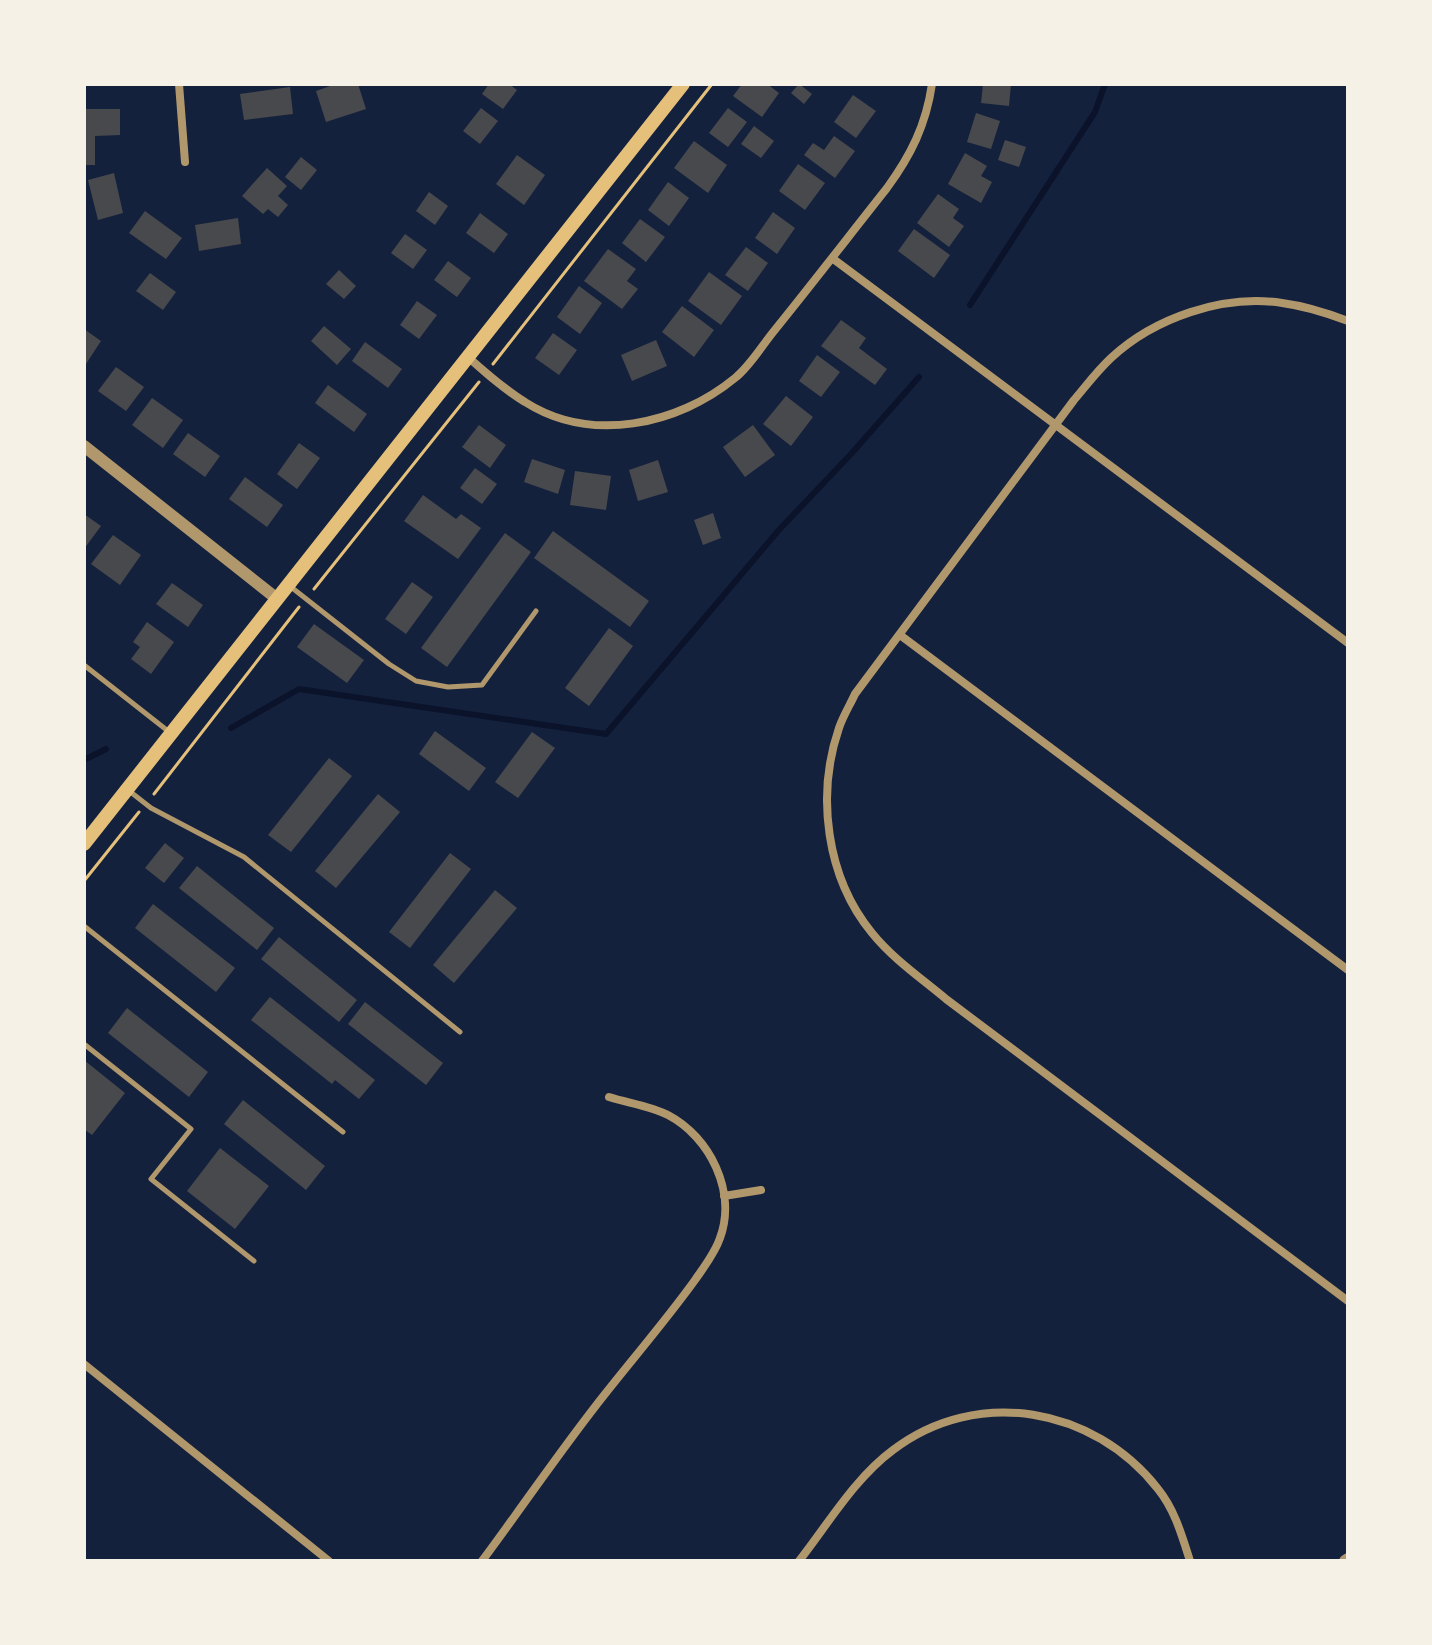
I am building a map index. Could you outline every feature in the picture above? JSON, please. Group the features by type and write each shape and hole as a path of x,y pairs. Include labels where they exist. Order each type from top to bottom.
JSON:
{"main road":[{"path":"84,844 683,84"}],"street":[{"path":"179,84 185,162"},
{"path":"468,357 527,404 592,425 626,425 660,419 698,403 737,377 905,163 919,137 932,84"},
{"path":"832,258 1348,643"},
{"path":"1348,321 1315,310 1268,302 1208,307 1152,328 1112,357 1056,424 855,694 839,727 826,799 837,871 871,932 895,957 946,999 1348,1301"},
{"path":"84,446 276,598"},
{"path":"900,635 1348,970"},
{"path":"482,1561 600,1400 685,1294 713,1254 724,1226 724,1196 712,1157 686,1128 667,1114 609,1097"},
{"path":"724,1196 761,1190"},
{"path":"84,1364 329,1561"},
{"path":"799,1561 872,1468 894,1449 920,1432 960,1417 994,1412 1062,1420 1088,1430 1120,1453 1158,1488 1170,1506 1190,1561"}],"lane":[{"path":"287,584 389,664 416,681 448,687 482,685 536,611"},
{"path":"84,665 171,733"},
{"path":"127,789 146,804 244,857 460,1032"},
{"path":"84,926 343,1132"},
{"path":"84,1044 191,1129 151,1179 254,1261"}],"path":[{"path":"84,881 712,84"}],"building":[{"path":"336,84 358,84 366,109 326,122 316,91"},
{"path":"489,84 509,84 517,90 503,109 482,94"},
{"path":"742,84 767,84 779,93 762,117 733,96"},
{"path":"799,84 812,94 804,104 791,93"},
{"path":"983,84 1011,84 1009,106 981,103"},
{"path":"290,87 293,114 244,120 240,94"},
{"path":"853,95 876,111 856,138 834,122"},
{"path":"481,108 498,121 480,144 463,131"},
{"path":"728,108 747,122 728,147 709,133"},
{"path":"84,109 120,109 120,135 95,136 95,165 84,165"},
{"path":"976,113 1000,121 991,149 967,142"},
{"path":"754,126 774,141 761,158 741,144"},
{"path":"834,136 855,151 835,178 804,155 813,143 824,150"},
{"path":"1005,140 1026,147 1019,167 998,160"},
{"path":"694,141 727,165 708,193 674,168"},
{"path":"965,153 987,166 981,176 992,182 981,203 948,184"},
{"path":"517,155 545,175 524,205 496,184"},
{"path":"301,157 317,170 301,190 285,177"},
{"path":"798,164 825,183 805,210 779,191"},
{"path":"267,168 287,186 278,196 288,205 278,217 268,209 263,214 242,196"},
{"path":"114,173 123,213 98,220 88,180"},
{"path":"668,182 689,198 669,226 648,210"},
{"path":"429,192 448,206 435,225 416,211"},
{"path":"938,194 959,209 953,218 964,226 949,247 917,223"},
{"path":"145,211 182,238 166,259 129,233"},
{"path":"773,212 795,228 777,254 755,238"},
{"path":"480,213 508,234 494,253 466,233"},
{"path":"238,218 241,244 199,251 195,225"},
{"path":"640,219 665,237 646,262 622,243"},
{"path":"914,229 950,255 934,278 898,251"},
{"path":"405,234 427,250 413,269 391,253"},
{"path":"746,247 768,263 748,291 725,275"},
{"path":"608,249 636,269 627,281 638,289 622,309 584,281"},
{"path":"448,261 471,278 457,297 434,280"},
{"path":"339,270 356,286 344,299 326,284"},
{"path":"709,272 742,296 721,325 688,301"},
{"path":"150,273 176,292 163,310 136,291"},
{"path":"579,286 602,303 580,334 557,317"},
{"path":"417,301 437,315 419,339 400,325"},
{"path":"682,306 714,330 694,357 662,332"},
{"path":"841,320 866,338 859,348 887,369 875,385 821,346"},
{"path":"324,326 351,349 337,365 311,341"},
{"path":"84,329 101,341 84,367"},
{"path":"553,333 577,350 559,375 535,358"},
{"path":"656,340 667,366 632,381 621,355"},
{"path":"365,342 402,369 388,388 352,361"},
{"path":"817,355 840,372 821,397 799,381"},
{"path":"116,367 144,387 126,411 98,391"},
{"path":"328,385 367,414 354,432 315,403"},
{"path":"786,396 813,417 791,446 763,424"},
{"path":"152,398 183,420 163,448 132,425"},
{"path":"479,425 506,445 490,468 462,447"},
{"path":"753,425 775,455 745,477 723,447"},
{"path":"188,433 220,456 205,477 173,454"},
{"path":"299,443 320,458 297,489 277,474"},
{"path":"532,459 565,470 558,494 524,482"},
{"path":"658,460 668,492 638,501 629,470"},
{"path":"475,468 497,484 482,504 460,488"},
{"path":"575,471 611,476 606,510 570,505"},
{"path":"245,477 283,505 267,527 229,499"},
{"path":"423,495 456,519 461,514 481,528 458,559 404,521"},
{"path":"713,513 721,538 703,545 694,520"},
{"path":"84,514 101,526 84,549"},
{"path":"553,531 649,601 630,627 534,558"},
{"path":"505,533 531,552 447,667 421,648"},
{"path":"113,535 141,555 120,585 91,564"},
{"path":"412,582 433,597 406,634 385,619"},
{"path":"172,583 203,605 188,627 156,604"},
{"path":"147,622 174,642 151,674 131,659 140,647 133,642"},
{"path":"314,624 364,660 347,683 297,647"},
{"path":"609,628 633,646 589,706 565,688"},
{"path":"435,731 486,768 469,791 419,754"},
{"path":"532,732 555,748 518,798 495,782"},
{"path":"329,758 352,776 291,852 268,835"},
{"path":"378,794 400,812 336,888 315,871"},
{"path":"165,843 184,858 164,883 145,868"},
{"path":"450,853 471,869 410,948 389,932"},
{"path":"197,866 274,928 257,950 179,888"},
{"path":"495,890 517,908 454,983 433,965"},
{"path":"153,904 235,968 216,992 135,928"},
{"path":"279,937 357,1000 339,1022 261,959"},
{"path":"270,997 375,1080 359,1099 335,1080 332,1084 251,1020"},
{"path":"365,1002 443,1063 426,1085 348,1024"},
{"path":"127,1008 208,1072 189,1097 108,1033"},
{"path":"84,1060 125,1093 92,1135 84,1129"},
{"path":"243,1100 325,1166 306,1190 224,1124"},
{"path":"220,1148 269,1186 235,1229 187,1191"}],"waterway":[{"path":"970,305 1095,112 1105,84"},
{"path":"231,728 299,689 606,734 778,531 919,377"},
{"path":"84,760 106,749"}]}
